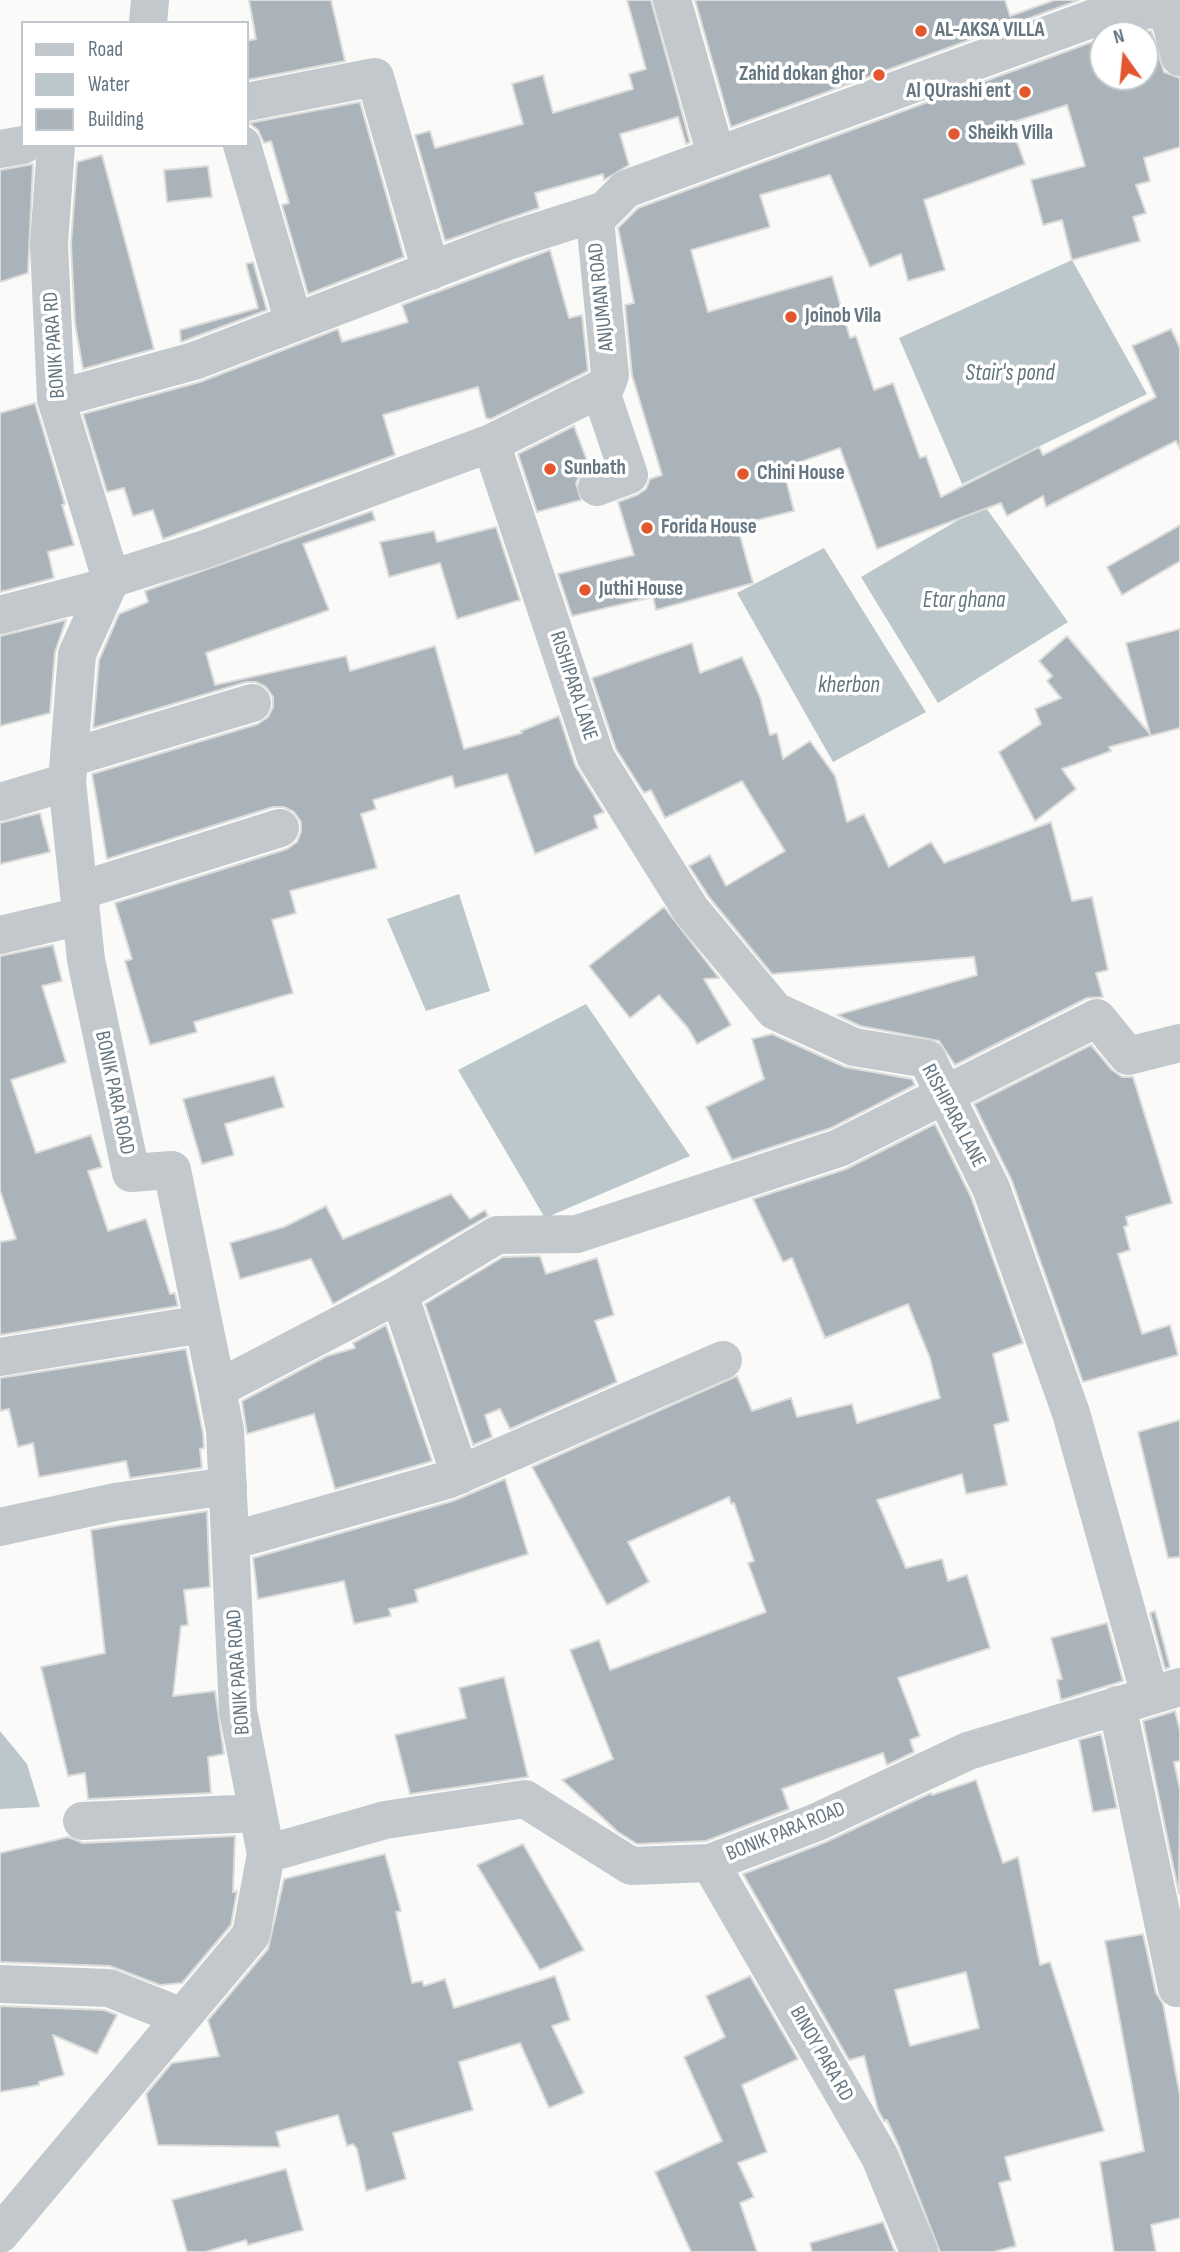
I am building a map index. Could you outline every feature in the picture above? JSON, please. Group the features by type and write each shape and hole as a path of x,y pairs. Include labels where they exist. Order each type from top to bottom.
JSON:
{"street":[{"path":"148,21 150,0"},
{"path":"672,0 716,155"},
{"path":"56,399 194,360 505,242 605,210 626,188 1098,8 1173,7 1180,57"},
{"path":"248,102 375,77 431,271"},
{"path":"0,149 21,145"},
{"name":"BONIK PARA RD","path":"56,147 49,244 56,399 109,583"},
{"path":"243,147 294,323"},
{"name":"ANJUMAN ROAD","path":"600,388 606,386 610,375 595,220 605,210"},
{"path":"0,615 109,583 491,443 600,388 629,475 597,487"},
{"name":"RISHIPARA LANE","path":"491,443 596,758 691,909 775,1011 854,1047 927,1059 992,1188 1071,1413 1149,1696 1177,1988"},
{"name":"BONIK PARA ROAD","path":"109,583 77,654 68,770 86,960 131,1173 172,1170 217,1389 225,1430 239,1711 266,1854 385,1820 525,1799 631,1866 710,1863 817,1822 968,1751 1149,1696"},
{"path":"0,802 68,770 252,703"},
{"path":"0,935 280,828"},
{"path":"217,1389 399,1294 497,1234 577,1234 839,1148 946,1097 1038,1045 1097,1018 1128,1056 1180,1043"},
{"path":"399,1294 460,1475"},
{"path":"0,1357 203,1324"},
{"path":"231,1541 460,1475 723,1360"},
{"path":"0,1527 115,1503 228,1486"},
{"path":"82,1821 258,1813"},
{"path":"0,2234 251,1935 266,1854"},
{"name":"BINOY PARA RD","path":"710,1863 880,2157 919,2252"},
{"path":"0,1984 109,1988 181,2017"}],"water":[{"name":"Stair's pond","path":"1072,260 1147,394 962,484 899,338"},
{"name":"Etar ghana","path":"984,505 1068,622 938,703 861,577"},
{"name":"kherbon","path":"824,548 926,712 833,762 737,593"},
{"path":"459,894 490,991 426,1011 387,919"},
{"path":"586,1004 690,1156 545,1218 458,1070"},
{"path":"0,1731 27,1764 40,1807 0,1809"}],"building":[{"path":"249,0 331,0 345,61 248,80 248,41 256,39"},
{"path":"627,0 651,0 690,142 686,144 678,117 620,134 629,165 604,180 603,174 535,193 539,208 445,241 415,135 430,131 435,148 523,124 512,84 543,75 553,113 633,89 629,74 646,69"},
{"path":"695,0 1005,0 1010,16 1055,0 1079,0 731,127"},
{"path":"1089,43 1089,91 1159,91 1159,56 1164,72 1180,78 1180,147 1144,158 1150,181 1136,185 1146,213 1133,217 1140,241 1072,260 1062,220 1043,225 1031,180 1085,166 1067,105 1010,123 1025,164 924,200 945,270 908,281 901,254 870,267 830,175 760,195 770,227 691,250 708,312 832,276 850,338 856,336 874,390 893,383 920,458 926,456 941,497 1039,447 1043,455 1156,397 1132,346 1171,329 1180,348 1180,449 1176,441 1046,507 1043,496 1007,516 1001,503 877,549 840,448 783,468 794,511 737,525 753,583 656,610 653,597 572,616 558,574 634,555 618,502 637,495 646,489 650,479 662,475 632,375 625,305 634,303 618,228 638,208"},
{"path":"360,102 404,257 308,294 282,205 289,203 271,141 264,143 258,130 249,123"},
{"path":"102,155 154,349 83,369 75,324 71,244 77,162"},
{"path":"33,164 28,273 0,282 0,170"},
{"path":"208,166 212,197 167,202 164,170"},
{"path":"550,250 569,318 582,315 588,371 491,419 486,418 478,387 383,415 395,455 163,539 153,510 133,516 124,488 107,492 83,414 200,382 338,329 342,342 408,322 402,305"},
{"path":"253,262 267,310 181,342 180,330 258,308 246,264"},
{"path":"35,403 65,504 62,505 74,545 48,552 54,578 0,592 0,413"},
{"name":"Sunbath","path":"574,426 589,466 581,473 576,483 581,500 537,512 518,454"},
{"path":"372,511 375,520 303,544 329,610 206,653 215,685 346,656 350,671 435,646 464,749 522,733 521,731 559,716 575,765 604,812 594,816 598,828 535,854 507,774 455,788 452,776 373,800 376,809 361,814 377,868 290,891 296,913 272,920 293,993 194,1022 197,1032 150,1045 125,961 132,959 115,903 287,849 297,842 301,822 294,812 284,807 273,807 107,859 92,774 258,724 268,717 273,707 273,697 266,687 256,682 246,682 93,728 99,660 119,614 148,602 145,591"},
{"path":"1180,525 1180,561 1122,595 1107,567"},
{"path":"496,527 520,600 457,619 440,563 389,577 380,542 434,531 437,542"},
{"path":"66,620 55,652 50,713 0,726 0,636"},
{"path":"1180,629 1180,728 1109,747 1111,751 1062,769 1076,789 1035,821 999,752 1041,724 1035,709 1061,698 1047,681 1052,676 1039,661 1067,636 1150,734 1126,643"},
{"path":"692,643 700,673 742,657 760,697 770,735 777,733 783,759 810,741 835,776 847,822 864,814 889,867 931,842 944,863 1051,822 1072,901 1092,897 1108,970 1096,973 1103,997 1087,998 955,1065 939,1041 860,1026 837,1015 977,975 974,957 772,974 709,897 689,866 710,855 726,886 785,851 742,781 665,818 651,790 644,793 616,749 592,678"},
{"path":"40,813 50,852 0,864 0,823"},
{"path":"664,907 719,978 704,979 731,1025 697,1044 688,1028 659,995 630,1018 589,966"},
{"path":"53,945 62,981 42,986 66,1062 11,1080 36,1153 91,1135 102,1167 88,1171 108,1231 146,1219 170,1294 175,1293 178,1306 0,1335 0,1242 16,1239 0,1190 0,956"},
{"path":"772,1034 845,1067 912,1079 915,1085 831,1128 732,1160 706,1107 764,1079 752,1039"},
{"path":"1091,1045 1112,1070 1122,1077 1133,1077 1172,1203 1126,1217 1128,1225 1124,1227 1130,1250 1118,1254 1142,1334 1170,1325 1178,1355 1083,1382 1012,1181 974,1104"},
{"path":"274,1076 284,1107 225,1124 234,1155 202,1164 183,1099"},
{"path":"935,1124 971,1197 1023,1343 993,1354 1009,1421 994,1425 1007,1485 966,1494 962,1474 877,1500 906,1568 942,1559 948,1581 967,1575 990,1648 898,1678 920,1736 910,1740 914,1752 887,1765 883,1753 782,1789 789,1809 706,1841 637,1844 618,1832 562,1780 613,1759 570,1650 599,1640 610,1670 766,1612 748,1563 754,1561 734,1503 731,1504 729,1497 628,1542 649,1582 607,1605 532,1467 737,1376 752,1411 791,1398 797,1417 852,1404 857,1423 940,1398 930,1358 908,1304 825,1338 792,1258 783,1262 753,1199 846,1169"},
{"path":"451,1194 470,1219 485,1210 488,1216 333,1304 311,1259 240,1279 230,1243 284,1227 326,1206 343,1239"},
{"path":"540,1256 546,1274 597,1258 614,1315 595,1321 617,1382 510,1429 500,1409 485,1415 492,1437 473,1445 425,1304 503,1257"},
{"path":"386,1325 432,1461 335,1489 314,1414 247,1434 242,1401 327,1356 355,1348 353,1343"},
{"path":"186,1349 203,1433 204,1448 200,1449 202,1468 130,1478 126,1461 39,1477 33,1443 18,1447 9,1409 0,1411 0,1378"},
{"path":"1180,1420 1180,1557 1168,1558 1138,1432"},
{"path":"505,1479 528,1554 415,1590 418,1602 389,1609 391,1616 354,1624 344,1581 258,1599 253,1558 453,1501"},
{"path":"207,1511 210,1587 184,1590 188,1625 181,1626 173,1696 215,1691 224,1754 208,1757 211,1793 88,1799 85,1773 68,1776 41,1667 105,1653 91,1530"},
{"path":"1155,1611 1170,1667 1165,1669 1150,1613"},
{"path":"1107,1623 1123,1681 1061,1700 1057,1680 1062,1679 1051,1638"},
{"path":"504,1677 528,1777 410,1794 395,1735 466,1718 459,1688"},
{"path":"1175,1711 1180,1731 1180,1761 1174,1762 1180,1790 1179,1894 1143,1721"},
{"path":"1101,1734 1117,1808 1093,1812 1079,1740"},
{"path":"976,1780 1003,1863 1018,1857 1040,1965 1050,1962 1104,2131 1005,2157 1011,2180 999,2183 1016,2246 993,2252 940,2252 900,2149 887,2120 884,2121 878,2110 864,2056 849,2060 743,1874 826,1842 931,1793 932,1795","holes":["966,1972 979,2028 910,2046 895,1990"]},
{"path":"235,1836 233,1892 237,1891 231,1925 182,1983 160,1985 110,1966 0,1962 0,1853 68,1837 83,1843"},
{"path":"523,1844 584,1950 540,1970 477,1865"},
{"path":"385,1854 401,1911 396,1912 412,1983 422,1981 424,1986 445,1979 454,2008 555,1976 570,2020 552,2026 584,2093 549,2108 520,2043 459,2062 473,2110 393,2133 406,2179 366,2191 357,2149 353,2144 347,2146 338,2115 276,2132 280,2147 158,2145 146,2094 172,2063 219,2056 208,2020 268,1949 284,1879"},
{"path":"1143,1934 1156,1993 1163,2004 1180,2096 1180,2218 1151,2225 1156,2252 1114,2252 1100,2162 1144,2151 1105,1941"},
{"path":"750,1976 798,2059 742,2085 767,2152 738,2163 754,2197 740,2203 757,2252 691,2252 655,2172 722,2141 684,2057 725,2037 706,1996"},
{"path":"0,2006 104,2010 117,2015 97,2054 53,2035 64,2075 39,2082 39,2085 0,2092"},
{"path":"286,2169 303,2230 248,2245 246,2240 205,2252 187,2252 172,2200"},
{"path":"883,2222 895,2252 812,2252 810,2243"}],"place":[{"name":"AL-AKSA VILLA","path":"921,31"},
{"name":"Zahid dokan ghor","path":"879,75"},
{"name":"Al QUrashi ent","path":"1025,92"},
{"name":"Sheikh Villa","path":"954,134"},
{"name":"Joinob Vila","path":"791,317"},
{"name":"Sunbath","path":"550,469"},
{"name":"Chini House","path":"743,474"},
{"name":"Forida House","path":"647,528"},
{"name":"Juthi House","path":"585,590"}]}
